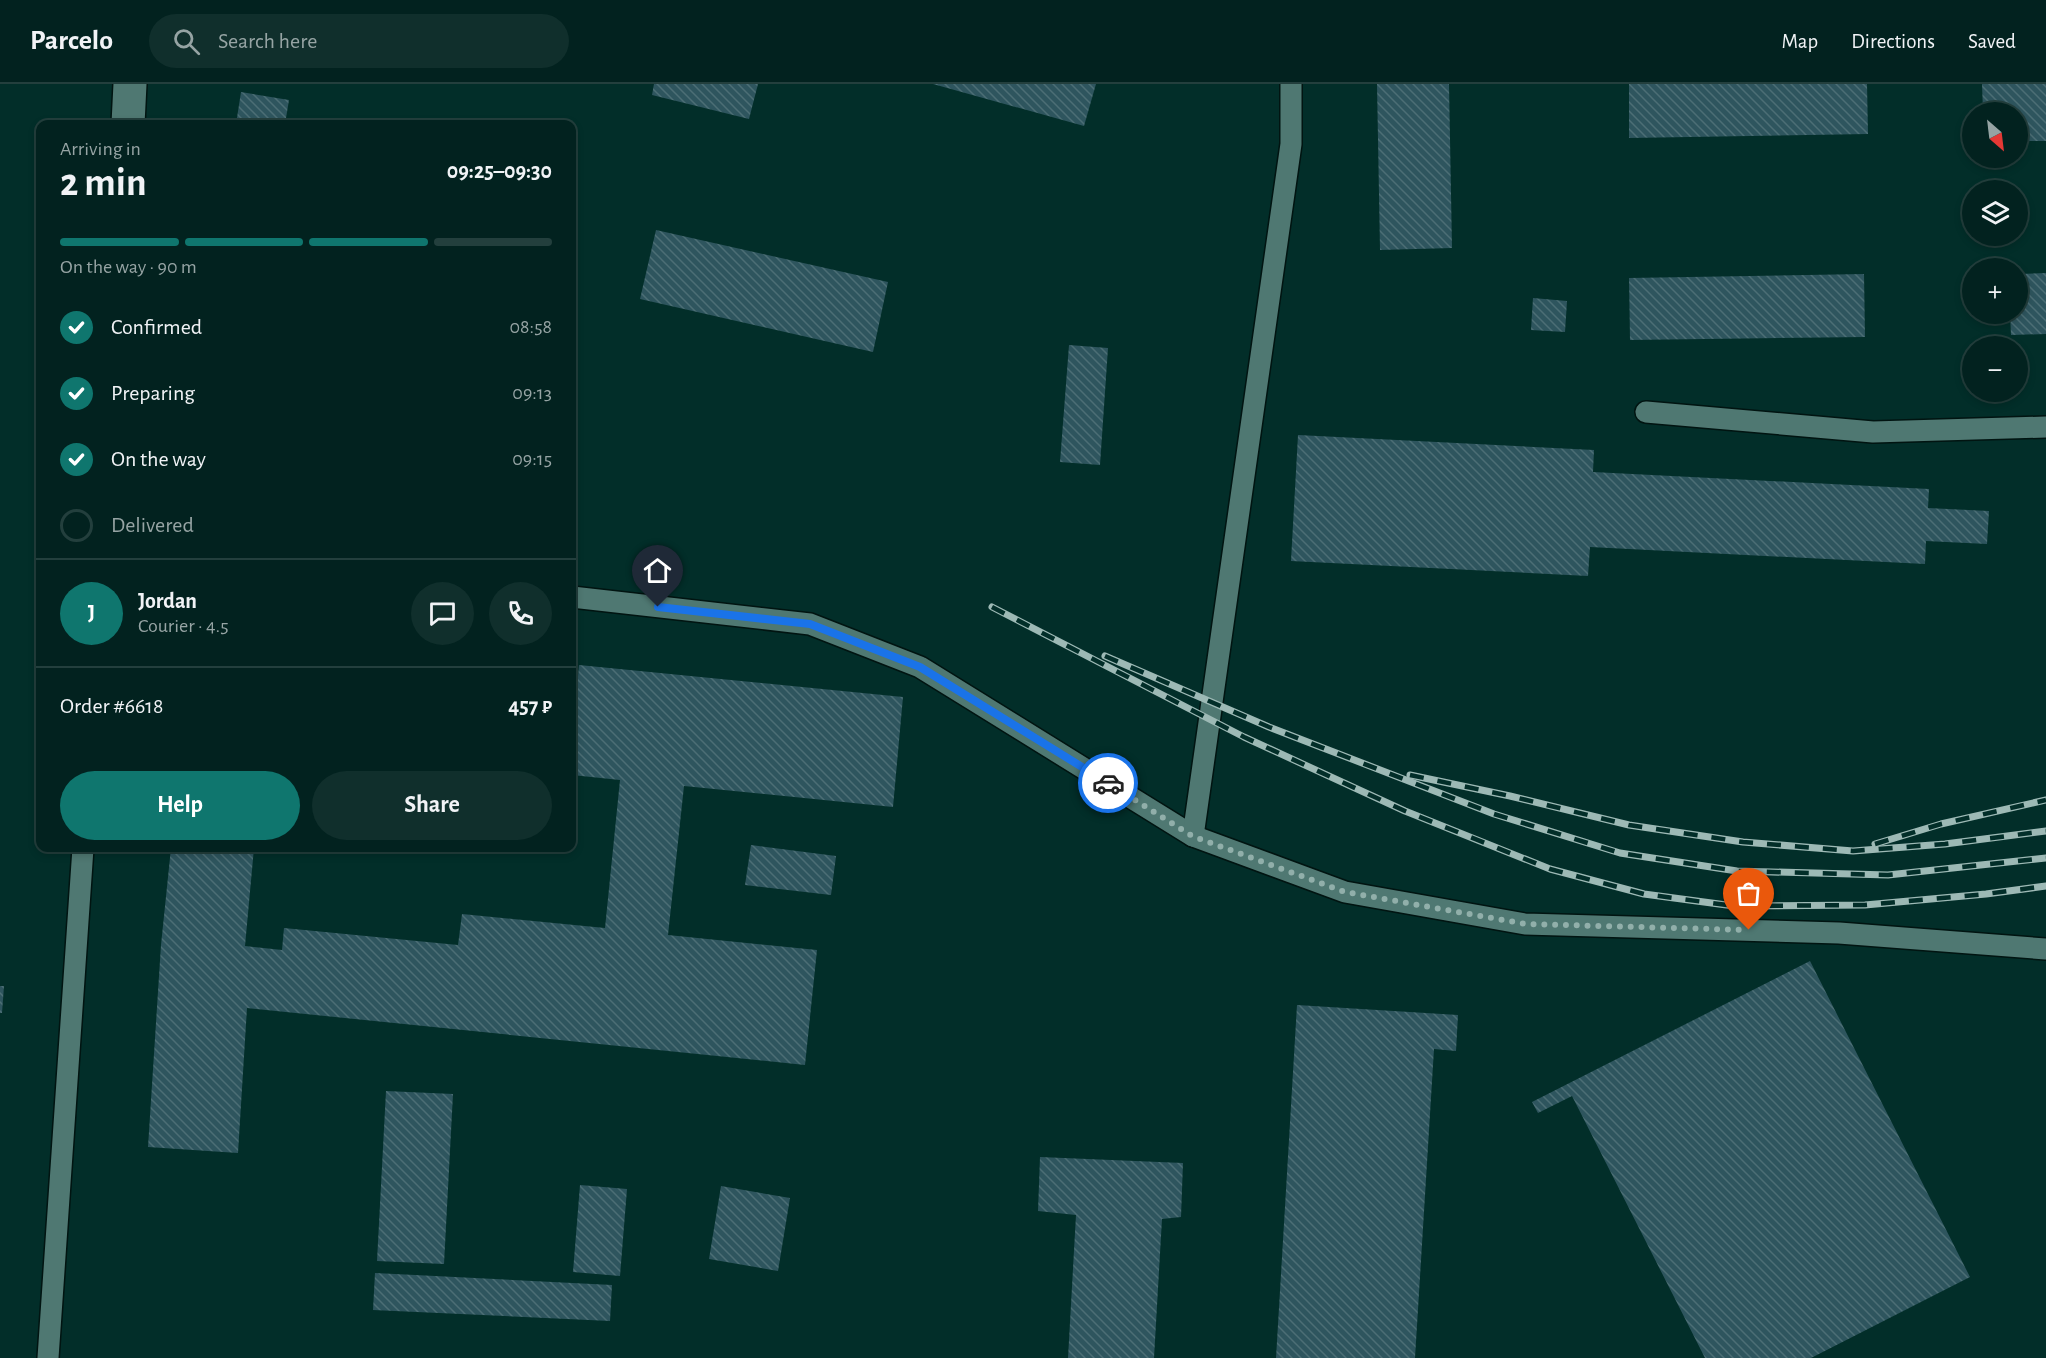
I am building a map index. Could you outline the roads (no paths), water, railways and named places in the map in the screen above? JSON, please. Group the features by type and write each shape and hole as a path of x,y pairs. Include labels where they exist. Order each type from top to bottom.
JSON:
{"street":[{"path":"128,120 130,84"}],"lane":[{"path":"1192,836 1291,144 1292,84"},
{"path":"1646,412 1873,432 2046,427"},
{"path":"576,597 810,624 920,667 1192,836 1345,892 1526,924 1839,933 2046,949"},
{"path":"48,1358 83,852"}],"railway":[{"path":"992,607 1244,737 1405,811 1550,869 1644,894 1734,906 1865,905 2046,886"},
{"path":"1105,656 1269,727 1494,814 1620,853 1737,871 1888,875 2046,858"},
{"path":"1410,775 1629,825 1743,842 1853,851 1945,844 2046,831"},
{"path":"1875,844 1941,824 2046,800"}]}
